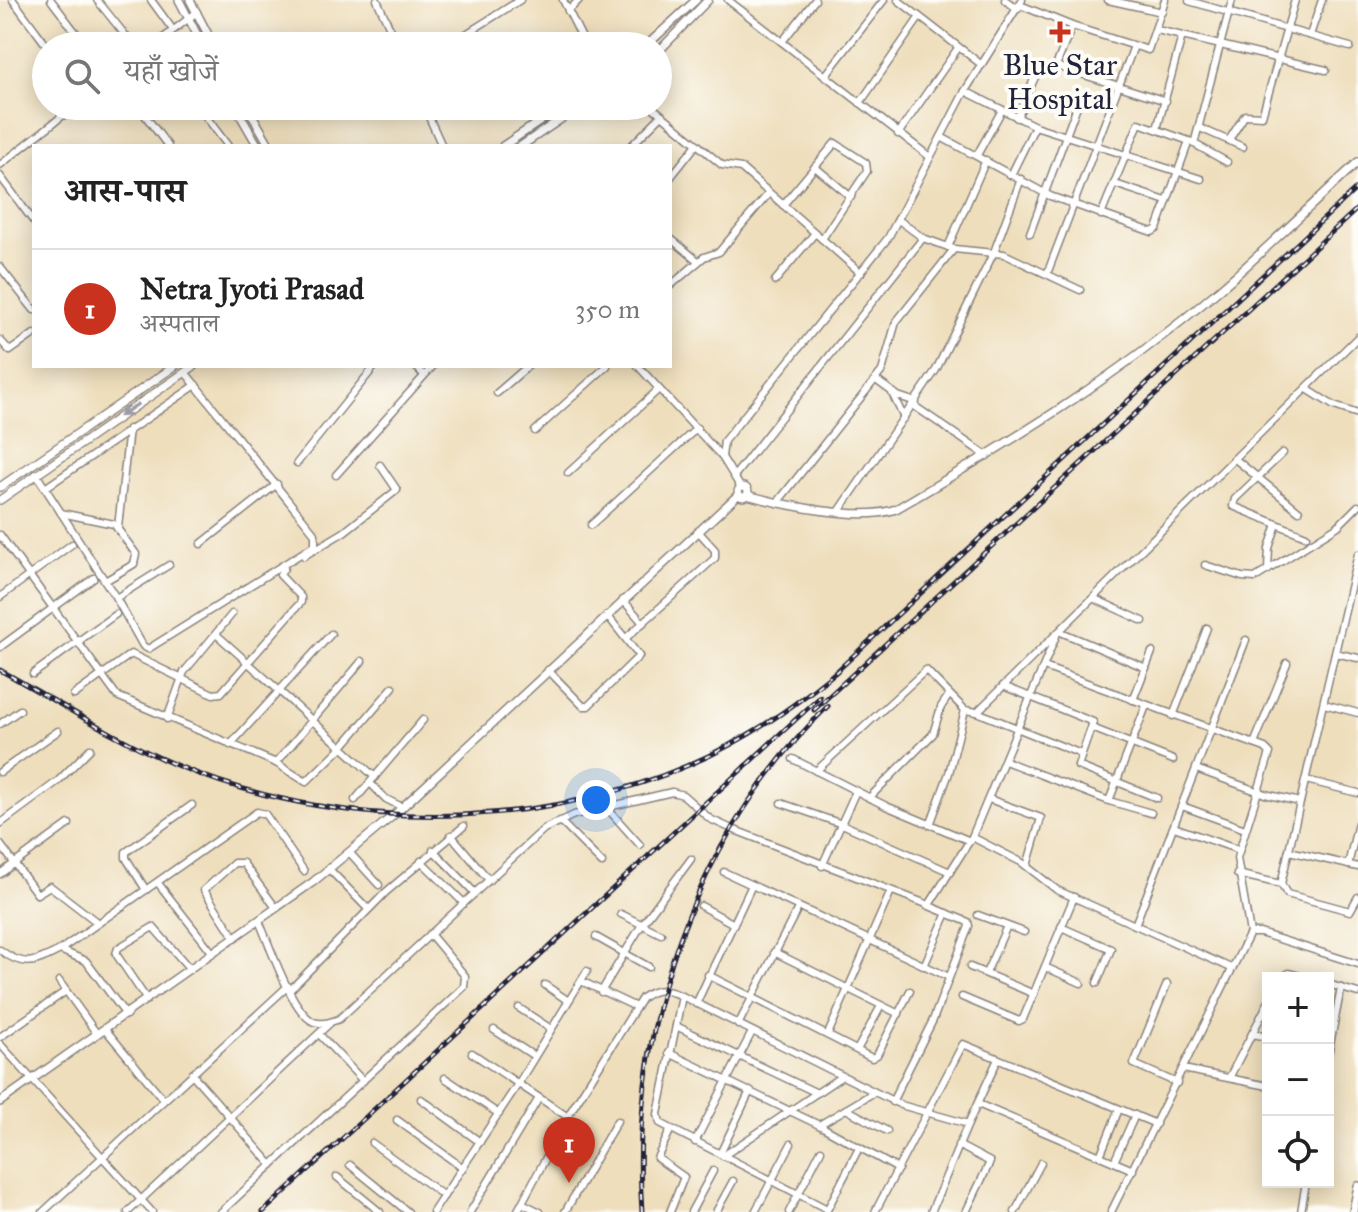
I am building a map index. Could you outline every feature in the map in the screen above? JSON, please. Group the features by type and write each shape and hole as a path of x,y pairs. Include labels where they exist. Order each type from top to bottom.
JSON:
{"street":[{"path":"13,0 37,32"},
{"path":"51,0 75,32"},
{"path":"97,0 123,32"},
{"path":"151,0 173,30"},
{"path":"179,0 195,32"},
{"path":"190,0 207,32"},
{"path":"377,0 392,32"},
{"path":"469,32 520,0"},
{"path":"563,0 579,32"},
{"path":"568,11 579,0"},
{"path":"661,32 696,0"},
{"path":"672,37 708,0"},
{"path":"728,0 930,157"},
{"path":"782,42 815,0"},
{"path":"825,76 884,0"},
{"path":"898,0 907,3 919,18 982,65"},
{"path":"1005,0 1072,26 1148,50 1165,0"},
{"path":"1108,0 1162,12"},
{"path":"941,137 1046,194 1154,231 1177,171 1200,128 1232,0"},
{"path":"1229,140 1245,115 1262,116 1295,0"},
{"path":"1310,35 1322,0"},
{"path":"1189,1 1350,47"},
{"path":"722,457 724,441 900,221 965,91 1020,4"},
{"path":"170,32 197,12"},
{"path":"860,103 919,18"},
{"path":"1017,118 1039,68 1056,66 1072,26"},
{"path":"1157,30 1326,70"},
{"path":"1157,129 1182,36"},
{"path":"1047,274 1134,46"},
{"path":"898,134 958,48"},
{"path":"1056,66 1166,101"},
{"path":"965,91 1035,126 1201,179"},
{"path":"1030,233 1077,106"},
{"path":"977,155 1002,110"},
{"path":"0,165 57,120"},
{"path":"148,120 166,144"},
{"path":"208,120 226,144"},
{"path":"243,120 257,144"},
{"path":"255,120 269,144"},
{"path":"430,120 441,144"},
{"path":"506,144 542,120"},
{"path":"524,144 559,120"},
{"path":"633,144 657,120"},
{"path":"668,120 724,167 741,168 861,273"},
{"path":"1101,215 1139,123 1192,143 1227,162"},
{"path":"1012,173 1035,126"},
{"path":"1200,128 1243,147"},
{"path":"783,205 837,142 866,163 867,171 822,239"},
{"path":"672,175 697,144"},
{"path":"777,503 876,380 886,363 896,322 951,248 986,160"},
{"path":"742,493 777,503 840,510 879,513 896,509 987,456 1098,383 1218,291 1358,162"},
{"path":"815,167 851,197"},
{"path":"0,176 32,219"},
{"path":"840,510 936,370 994,252 1021,179"},
{"path":"1115,184 1166,201"},
{"path":"672,284 698,261 719,252 769,193"},
{"path":"900,221 923,238 951,248 994,252 1080,290"},
{"path":"775,281 815,233"},
{"path":"735,475 923,238"},
{"path":"672,240 698,261"},
{"path":"0,267 32,307"},
{"path":"0,340 10,351 32,335"},
{"path":"977,712 1358,337"},
{"path":"0,487 172,368"},
{"path":"0,500 191,368"},
{"path":"297,463 373,368"},
{"path":"417,368 424,375"},
{"path":"336,475 431,368"},
{"path":"497,393 526,368"},
{"path":"535,431 605,368"},
{"path":"640,368 722,457 735,475 742,493"},
{"path":"36,474 116,598 143,646 150,648 315,545 315,534 185,372"},
{"path":"876,380 987,456"},
{"path":"45,488 196,385"},
{"path":"568,473 659,389"},
{"path":"1307,389 1334,406 1358,414"},
{"path":"892,393 904,418"},
{"path":"591,525 697,428"},
{"path":"105,581 137,559 118,527 129,429"},
{"path":"1283,453 1235,499 1233,506 1306,536"},
{"path":"1235,459 1299,511"},
{"path":"74,695 131,654 218,694 302,601 280,571 344,532 397,490 380,465"},
{"path":"201,544 277,484"},
{"path":"1,1099 126,1015 329,869 402,807 742,493"},
{"path":"1205,565 1247,579 1268,570 1338,526 1358,506"},
{"path":"61,513 118,527"},
{"path":"1268,570 1269,548 1277,524"},
{"path":"626,638 715,558 715,550 698,531"},
{"path":"0,535 28,577 121,699 276,763 308,782 393,687"},
{"path":"0,597 72,544"},
{"path":"1357,558 1281,884 1287,894 1350,911 1358,897"},
{"path":"116,598 169,565"},
{"path":"0,646 94,578"},
{"path":"1095,599 1143,621"},
{"path":"623,600 643,623"},
{"path":"33,674 116,614"},
{"path":"167,719 182,678 232,614"},
{"path":"548,670 583,706 588,706 637,659 638,653 607,615"},
{"path":"1173,716 1207,628"},
{"path":"216,634 341,748 386,799 402,807"},
{"path":"230,745 331,634"},
{"path":"926,905 932,903 971,839 1058,634"},
{"path":"1058,634 1146,668"},
{"path":"1135,925 1246,640"},
{"path":"1133,700 1152,652"},
{"path":"1335,653 1358,658"},
{"path":"276,763 362,661"},
{"path":"1254,744 1287,663"},
{"path":"1044,667 1212,728 1270,753 1239,850 1237,874 1250,933 1111,1212"},
{"path":"816,771 923,671 931,672 965,710 1081,754"},
{"path":"1003,686 1093,722 1078,766 1157,798"},
{"path":"869,798 933,734 941,705 949,695"},
{"path":"1324,704 1358,713"},
{"path":"1109,801 1146,706"},
{"path":"0,724 20,710"},
{"path":"930,825 965,710"},
{"path":"355,800 423,720"},
{"path":"1092,728 1173,760"},
{"path":"0,772 58,731"},
{"path":"0,824 70,772 90,749"},
{"path":"793,759 869,798 971,839 1027,866 1052,887 1231,968"},
{"path":"1005,761 1109,801 1151,813"},
{"path":"1196,769 1258,792 1300,802"},
{"path":"1306,780 1358,793"},
{"path":"822,866 856,791"},
{"path":"128,1212 536,836 560,821 656,793 677,793 710,819 969,924 933,1020 892,1102"},
{"path":"989,799 1041,818 1027,866"},
{"path":"781,803 842,824 950,872"},
{"path":"146,890 126,858 126,852 192,805"},
{"path":"1182,806 1245,829"},
{"path":"607,808 640,845"},
{"path":"0,950 15,961 27,964 60,950 257,812 265,814 304,871"},
{"path":"560,821 602,863"},
{"path":"1348,865 1358,823"},
{"path":"0,874 69,824"},
{"path":"43,1212 289,988 368,909 464,826"},
{"path":"1174,827 1239,850"},
{"path":"451,835 489,880"},
{"path":"0,844 37,894 50,886 98,923"},
{"path":"433,850 475,893"},
{"path":"1289,851 1358,867"},
{"path":"349,852 379,885"},
{"path":"601,992 641,926 691,859"},
{"path":"421,861 464,903"},
{"path":"235,938 204,890 234,863 243,863 276,908"},
{"path":"329,869 368,909"},
{"path":"724,872 870,943 949,977"},
{"path":"1237,874 1281,884"},
{"path":"158,883 212,952"},
{"path":"696,1004 752,885"},
{"path":"828,1034 891,891"},
{"path":"962,997 1019,1021 1034,994 1074,897"},
{"path":"701,906 732,923"},
{"path":"738,1025 798,908"},
{"path":"924,966 947,913"},
{"path":"621,914 661,934"},
{"path":"978,915 1024,932"},
{"path":"259,921 289,988 310,1020 330,1023"},
{"path":"986,973 1007,926"},
{"path":"147,1000 116,954 118,948 153,927 190,969"},
{"path":"1061,927 1111,949 1097,983"},
{"path":"1250,933 1260,933 1358,964"},
{"path":"221,1212 467,983 430,934"},
{"path":"596,937 649,967"},
{"path":"60,950 86,961 126,1015"},
{"path":"774,952 899,1014"},
{"path":"970,967 1034,994"},
{"path":"1045,967 1081,983"},
{"path":"433,1212 499,1114 587,971"},
{"path":"708,975 872,1058 877,1055 910,991"},
{"path":"59,981 164,1100"},
{"path":"581,981 636,1007"},
{"path":"1167,984 1134,1064 1177,1083"},
{"path":"545,985 567,1000"},
{"path":"1334,986 1358,993"},
{"path":"517,1212 568,1117 636,1007 655,990 663,988 892,1102 968,1124"},
{"path":"1329,1044 1341,988"},
{"path":"0,1037 66,991"},
{"path":"682,996 658,1114 660,1123 826,1211 859,1148"},
{"path":"857,1050 881,1006"},
{"path":"519,1008 551,1029"},
{"path":"1229,1078 1262,1015"},
{"path":"676,1026 817,1093"},
{"path":"494,1030 534,1056"},
{"path":"695,1142 752,1032"},
{"path":"319,1034 363,1081"},
{"path":"1252,1034 1262,1036"},
{"path":"0,1044 29,1080 152,1212"},
{"path":"875,1212 961,1045 1156,1124"},
{"path":"472,1053 568,1117"},
{"path":"669,1053 819,1125 898,1169"},
{"path":"931,1212 998,1059"},
{"path":"1183,1069 1262,1085"},
{"path":"192,1074 272,1165"},
{"path":"722,1155 842,1076"},
{"path":"445,1078 499,1114"},
{"path":"722,1155 750,1091"},
{"path":"819,1125 873,1093"},
{"path":"470,1212 539,1098"},
{"path":"421,1099 480,1142"},
{"path":"978,1104 1133,1170"},
{"path":"846,1109 887,1131"},
{"path":"1100,1156 1119,1109"},
{"path":"1114,1162 1135,1115"},
{"path":"397,1120 463,1168"},
{"path":"565,1212 617,1121"},
{"path":"670,1212 684,1177 657,1158 671,1129"},
{"path":"372,1143 444,1196"},
{"path":"755,1212 791,1144"},
{"path":"958,1145 990,1162 966,1212"},
{"path":"789,1212 821,1150"},
{"path":"1015,1212 1041,1163"},
{"path":"350,1165 408,1212"},
{"path":"691,1212 713,1171"},
{"path":"337,1177 380,1212"},
{"path":"716,1212 733,1181"},
{"path":"1353,1212 1358,1186"},
{"path":"1301,1212 1305,1188"},
{"path":"362,1212 369,1203"},
{"path":"522,1203 540,1212"}],"railway":[{"path":"0,670 109,732 176,765 244,789 316,805 390,814 466,815 541,807 614,791 684,767 761,727 837,671 1358,187"},
{"path":"814,710 1358,208"},
{"path":"263,1212 820,697"},
{"path":"642,1212 641,1142 647,1073 660,1005 680,939 707,875 741,815 781,758 828,706"}],"place":[{"name":"Blue Star Hospital","path":"1060,32"},
{"name":"Netra Jyoti Prasad","path":"569,1183"}]}
